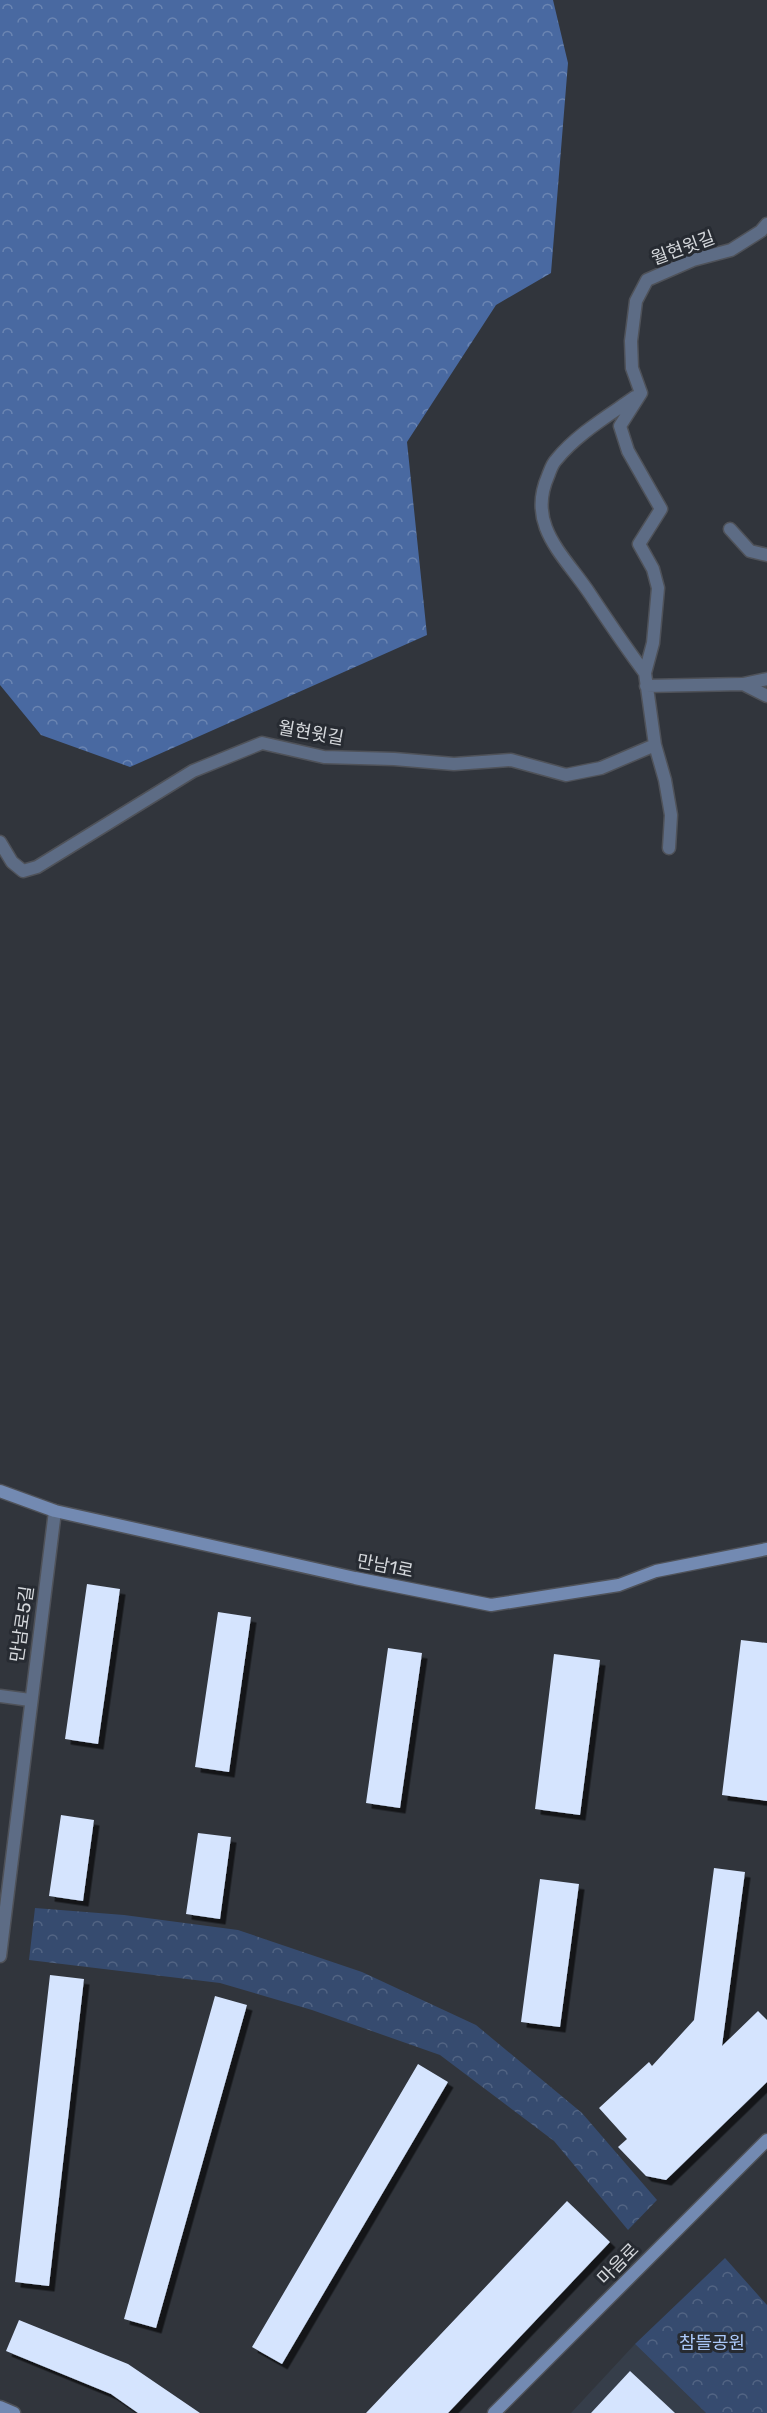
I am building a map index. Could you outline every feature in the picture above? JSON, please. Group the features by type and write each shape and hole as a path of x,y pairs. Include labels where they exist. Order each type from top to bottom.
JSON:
{"street":[{"name":"월현윗길","path":"641,393 632,368 631,341 636,302 647,280 693,260 731,250 761,231 767,224"},
{"path":"641,393 620,426 628,451 661,510 639,544 652,569 658,588 653,643 646,680 655,745 665,780 671,816 669,848"},
{"path":"641,393 571,443 554,462 543,486 540,506 543,523 557,552 589,592 646,680"},
{"path":"730,529 750,551 767,555"},
{"path":"646,680 743,684 767,679"},
{"path":"743,684 767,696"},
{"name":"월현윗길","path":"0,842 12,862 23,871 37,867 193,771 262,743 324,758 394,759 454,764 511,760 566,776 601,768 655,745"},
{"name":"만남1로","path":"0,1491 55,1511 355,1578 491,1605 619,1585 656,1571 767,1549"},
{"name":"만남로5길","path":"0,1956 55,1511"},
{"path":"0,1696 30,1700"},
{"name":"마음로","path":"494,2413 767,2139"},
{"path":"0,2407 14,2413"}],"shaded area":[{"path":"635,2344 706,2413 571,2413"}],"green space":[{"path":"0,0 553,0 568,63 551,273 496,305 407,442 427,635 130,767 41,735 0,685"},
{"path":"35,1908 124,1915 238,1930 362,1972 476,2025 582,2113 657,2200 628,2230 554,2141 440,2055 312,2010 220,1983 29,1960"},
{"name":"참뜰공원","path":"725,2258 767,2305 767,2413 706,2413 635,2344"}],"building":[{"path":"87,1584 120,1589 98,1744 65,1739"},
{"path":"218,1612 251,1617 229,1772 195,1767"},
{"path":"741,1640 767,1643 767,1801 722,1795"},
{"path":"388,1648 422,1653 400,1808 366,1803"},
{"path":"554,1654 600,1660 580,1815 535,1809"},
{"path":"61,1815 94,1820 83,1901 49,1896"},
{"path":"198,1833 231,1837 220,1919 186,1914"},
{"path":"714,1868 745,1872 722,2046 758,2011 767,2020 767,2082 666,2180 646,2176 618,2147 627,2139 599,2108 649,2062 652,2066 694,2020"},
{"path":"540,1879 579,1884 560,2027 521,2022"},
{"path":"50,1975 84,1979 49,2286 15,2282"},
{"path":"215,1996 247,2005 156,2328 124,2319"},
{"path":"418,2064 448,2082 282,2364 252,2347"},
{"path":"567,2201 610,2242 448,2413 366,2413"},
{"path":"19,2320 128,2364 200,2413 138,2413 111,2394 6,2351"},
{"path":"630,2371 675,2413 591,2413"}]}
